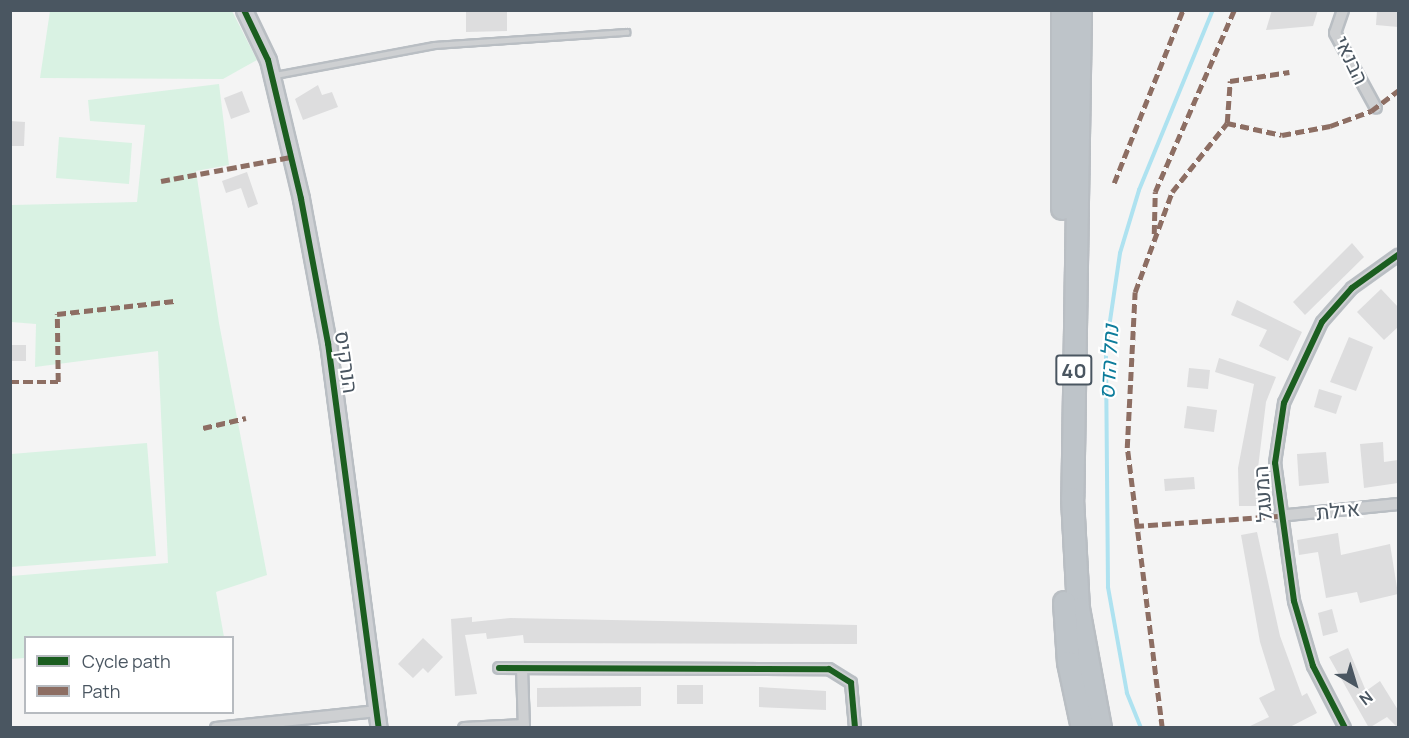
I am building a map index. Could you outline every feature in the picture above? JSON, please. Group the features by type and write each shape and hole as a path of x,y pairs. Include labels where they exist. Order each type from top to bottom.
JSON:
{"highway":[{"name":"40","path":"1062,10 1062,556 1068,662 1082,728"},
{"name":"40","path":"1080,10 1072,498 1078,608 1100,728"}],"street":[{"name":"הנרקיס","path":"244,10 272,76 328,343 380,728"},
{"name":"הבנאי","path":"1343,10 1335,33 1376,108"},
{"name":"המעגל","path":"1345,728 1313,666 1278,516 1275,463 1284,403 1322,321 1352,288 1398,255"},
{"name":"אילת","path":"1278,516 1398,504"},
{"path":"499,668 829,669 852,683 855,728"},
{"path":"464,728 524,726 522,668"},
{"path":"216,728 377,711"}],"lane":[{"path":"272,76 434,45 627,32"}],"green space":[{"path":"50,11 232,11 257,60 223,79 40,78"},
{"path":"219,84 229,165 196,171 219,323 267,575 216,592 224,636 24,636 24,658 11,659 11,576 168,563 158,351 35,367 36,324 11,322 12,205 137,202 145,125 90,121 88,100"},
{"path":"59,137 132,143 129,184 56,178"},
{"path":"147,443 156,556 11,567 11,454"}],"building":[{"path":"466,10 507,10 507,31 466,32"},
{"path":"1272,10 1318,10 1313,26 1266,30"},
{"path":"1377,10 1398,10 1398,27 1376,25"},
{"path":"318,85 322,95 332,92 338,107 303,120 295,99"},
{"path":"242,91 250,112 231,119 224,98"},
{"path":"10,121 25,122 24,146 10,146"},
{"path":"247,172 258,204 248,208 241,188 226,193 222,181"},
{"path":"1352,243 1364,257 1305,315 1293,302"},
{"path":"1381,289 1398,307 1398,327 1384,340 1357,312"},
{"path":"1237,300 1302,332 1288,361 1259,346 1267,330 1231,315"},
{"path":"1349,337 1373,347 1356,391 1330,382"},
{"path":"10,345 26,345 26,361 10,361"},
{"path":"1219,358 1276,377 1266,402 1258,468 1263,506 1239,506 1238,468 1254,384 1215,372"},
{"path":"1189,368 1210,370 1208,389 1187,387"},
{"path":"1319,389 1342,396 1336,414 1314,407"},
{"path":"1187,406 1217,410 1214,432 1184,428"},
{"path":"1383,442 1384,462 1398,460 1398,483 1364,488 1360,444"},
{"path":"1326,452 1329,483 1299,486 1297,454"},
{"path":"1194,477 1195,489 1165,491 1164,479"},
{"path":"1257,532 1280,636 1302,696 1307,693 1317,713 1288,728 1246,728 1269,717 1259,698 1275,690 1260,642 1241,535"},
{"path":"1338,533 1341,555 1390,544 1398,594 1360,603 1357,592 1326,598 1318,552 1299,555 1297,540"},
{"path":"1332,609 1338,632 1323,636 1318,613"},
{"path":"472,617 472,622 510,618 857,625 857,644 524,643 523,635 487,639 486,633 465,635 477,694 455,696 451,619"},
{"path":"423,638 443,657 428,673 423,668 413,678 398,664"},
{"path":"1348,648 1366,691 1380,681 1398,710 1398,728 1387,717 1369,728 1329,657"},
{"path":"677,685 703,685 703,704 677,704"},
{"path":"641,687 641,706 537,707 537,688"},
{"path":"759,687 826,691 826,710 759,707"}],"waterway":[{"name":"נחל הדס","path":"1141,728 1127,693 1108,587 1106,348 1120,253 1139,190 1213,10"}],"marked path":[{"path":"1114,183 1183,10"},
{"path":"1154,234 1155,192 1234,10"},
{"path":"1162,728 1127,448 1135,292 1172,192 1227,123 1230,81 1289,72"},
{"path":"1227,123 1282,135 1330,126 1371,111 1398,91"},
{"path":"161,181 291,157"},
{"path":"10,382 58,382 57,314 174,301"},
{"path":"203,428 246,418"},
{"path":"1135,526 1278,516"}],"cycle path":[{"path":"244,10 268,60 301,199 328,343 379,728"},
{"path":"1345,728 1313,666 1294,601 1275,463 1284,403 1322,322 1352,288 1398,255"},
{"path":"499,668 829,669 851,683 855,728"}]}
